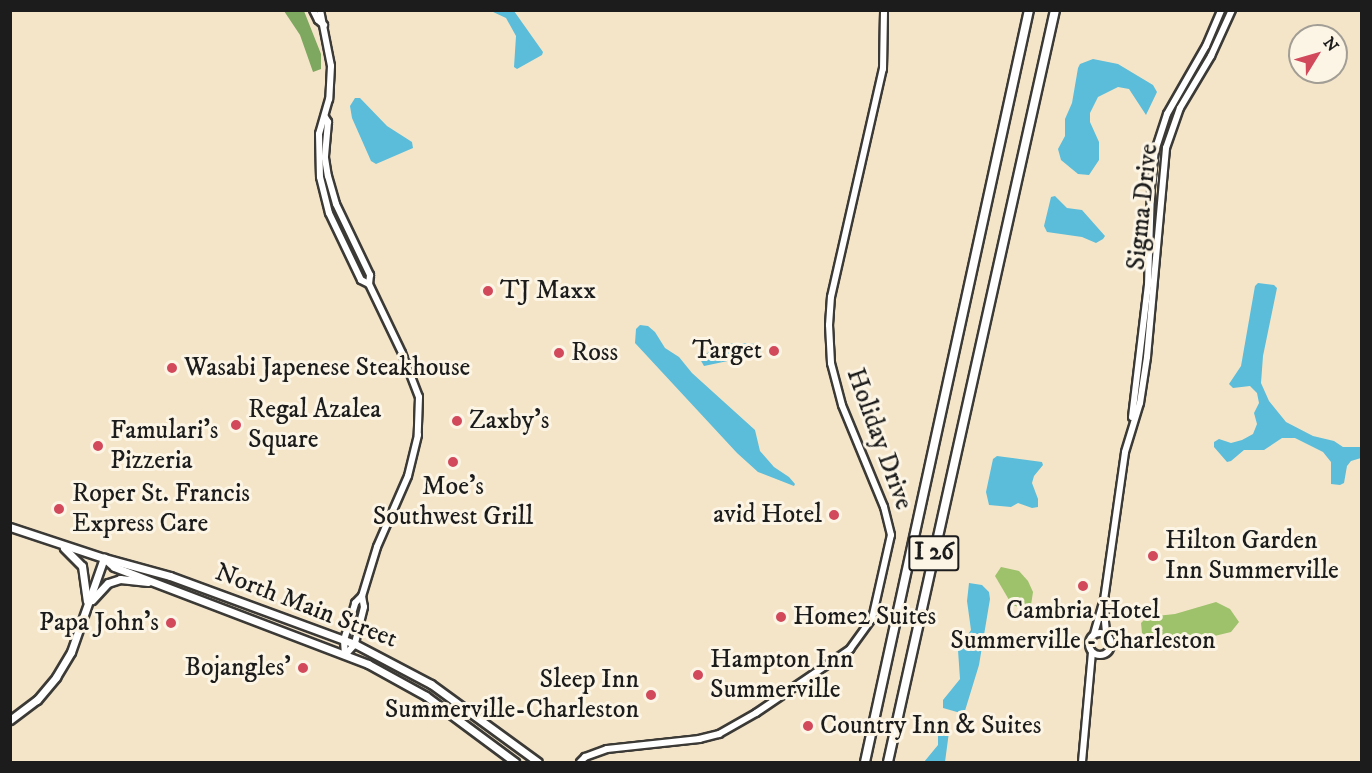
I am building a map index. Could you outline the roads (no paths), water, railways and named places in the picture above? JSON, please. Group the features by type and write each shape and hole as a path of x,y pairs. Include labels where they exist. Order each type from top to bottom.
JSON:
{"highway":[{"name":"I 26","path":"863,762 1029,10"},
{"name":"I 26","path":"888,762 1055,10"}],"main road":[{"name":"North Main Street","path":"10,527 104,558 170,576 355,644 430,684 538,762"},
{"path":"56,543 73,554 82,566 86,580 87,606"},
{"name":"North Main Street","path":"104,558 114,567 345,655 403,682 426,696 515,762"},
{"path":"10,720 37,700 56,677 71,652 104,558"},
{"path":"87,606 108,583 120,579 158,582"}],"street":[{"path":"313,10 318,20 324,25"},
{"path":"320,10 331,66 329,99 325,117 321,122 318,146 320,177 329,213 361,280 369,284"},
{"name":"Holiday Drive","path":"580,762 585,757 607,749 699,739 719,734 756,713 850,649 872,619 891,535 884,507 842,405 831,363 828,325 831,297 883,69 884,10"},
{"name":"Sigma Drive","path":"1094,634 1104,600 1119,484 1132,420 1150,240 1150,187 1155,152 1167,114 1206,46 1221,10"},
{"name":"Sigma Drive","path":"1132,420 1140,403 1147,357 1166,147 1172,127 1194,83 1211,56 1232,10"},
{"path":"1187,78 1194,83"},
{"path":"325,117 328,122 326,158 328,176 336,204 370,275 369,284 412,375 419,397 418,435 408,476 377,547 362,596 364,607 355,644 345,655"},
{"path":"1150,240 1158,240"},
{"path":"345,655 344,640 355,603 362,596"},
{"name":"Sigma Drive","path":"1104,600 1106,635"},
{"path":"1082,762 1092,674 1092,653 1088,643 1094,634 1106,635 1110,640 1110,647 1092,674"},
{"path":"1092,653 1102,656"}],"water":[{"path":"491,11 514,11 543,52 542,55 517,69 514,67 516,36 506,18"},
{"path":"1093,59 1118,64 1153,85 1157,92 1146,115 1129,89 1118,87 1098,97 1090,113 1090,122 1099,142 1099,160 1089,175 1078,174 1061,160 1058,149 1065,136 1065,119 1072,103 1078,68 1080,64"},
{"path":"355,98 360,98 387,126 412,142 413,148 376,164 371,161 352,118 350,106"},
{"path":"1055,196 1067,208 1082,210 1105,236 1103,239 1096,243 1082,237 1047,232 1044,226 1051,197"},
{"path":"1258,283 1274,285 1277,288 1263,356 1261,383 1269,401 1286,422 1313,436 1334,441 1343,447 1361,447 1361,458 1351,461 1347,466 1344,483 1340,485 1331,484 1331,462 1323,452 1295,438 1282,438 1264,450 1244,450 1227,462 1214,447 1214,442 1219,439 1231,443 1242,440 1253,434 1257,424 1254,413 1259,403 1257,393 1250,386 1233,388 1229,384 1241,366 1255,286"},
{"path":"640,325 648,326 655,332 665,348 679,357 692,373 755,430 760,451 774,467 789,477 795,484 794,486 758,472 737,453 635,343 636,329"},
{"path":"757,344 761,348 761,354 704,366 700,359 717,345"},
{"path":"997,456 1042,462 1043,465 1034,476 1032,483 1038,499 1038,507 1032,508 1018,503 1011,507 989,505 986,492 993,459"},
{"path":"969,583 982,585 989,592 990,599 979,665 964,714 943,708 943,700 960,679 958,650 971,630 967,601"},
{"path":"941,726 949,732 945,762 924,762 938,745 938,729"}],"place":[{"name":"TJ Maxx","path":"488,291"},
{"name":"Target","path":"774,351"},
{"name":"Ross","path":"559,353"},
{"name":"Wasabi Japenese Steakhouse","path":"172,368"},
{"name":"Zaxby's","path":"457,421"},
{"name":"Regal Azalea Square","path":"236,425"},
{"name":"Famulari's Pizzeria","path":"98,446"},
{"name":"Moe's Southwest Grill","path":"453,462"},
{"name":"Roper St. Francis Express Care","path":"59,509"},
{"name":"avid Hotel","path":"834,515"},
{"name":"Hilton Garden Inn Summerville","path":"1153,556"},
{"name":"Cambria Hotel Summerville - Charleston","path":"1083,586"},
{"name":"Home2 Suites","path":"781,617"},
{"name":"Papa John's","path":"171,623"},
{"name":"Bojangles'","path":"303,668"},
{"name":"Hampton Inn Summerville","path":"698,675"},
{"name":"Sleep Inn Summerville-Charleston","path":"651,695"},
{"name":"Country Inn & Suites","path":"808,726"}]}
